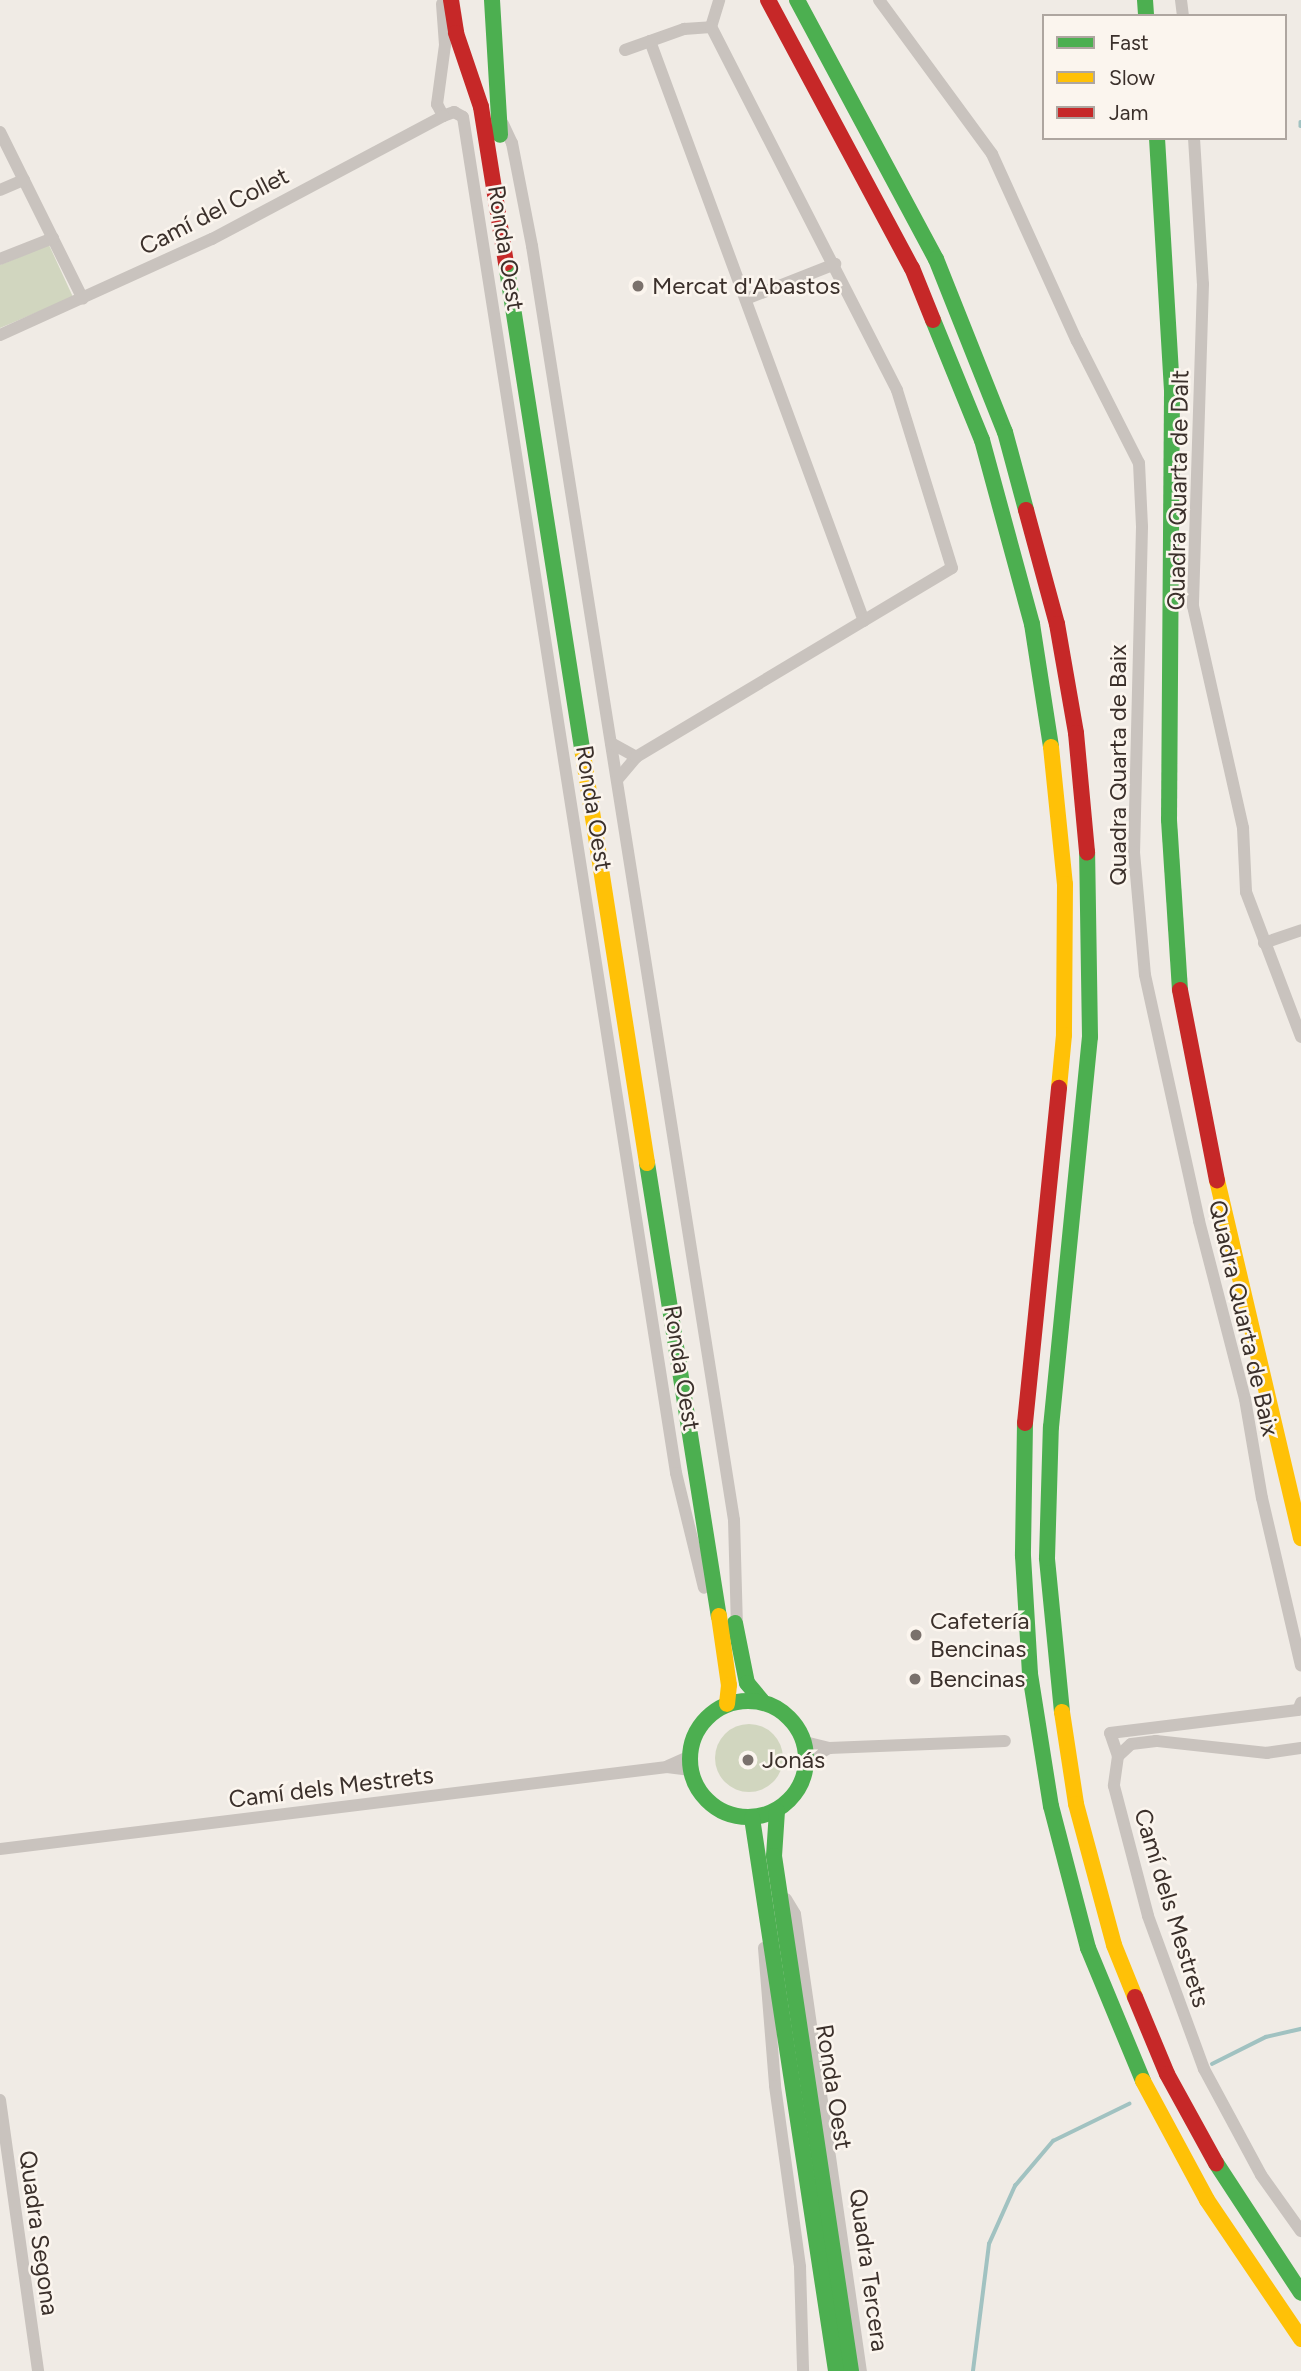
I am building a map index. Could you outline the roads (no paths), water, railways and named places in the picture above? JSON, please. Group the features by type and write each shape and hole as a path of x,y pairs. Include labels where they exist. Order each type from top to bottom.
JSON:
{"main road":[{"name":"Ronda Oest","path":"451,0 456,33 481,107 729,1637 747,1683 762,1702"},
{"name":"Ronda Oest","path":"492,0 496,109 729,1637 727,1704"},
{"path":"768,0 912,268 982,440 1032,624 1051,734 1065,884 1065,1035 1025,1426 1023,1556 1030,1674 1051,1806 1088,1948 1141,2076 1207,2200 1301,2339"},
{"path":"797,0 936,259 1005,432 1057,624 1076,733 1090,882 1090,1037 1051,1427 1047,1558 1056,1673 1076,1804 1114,1945 1167,2074 1231,2191 1301,2293"},
{"path":"1157,140 1172,392 1168,820 1174,932 1183,1018 1203,1123 1301,1538"},
{"path":"762,1702 791,1718 805,1742 808,1760 800,1788 777,1811 752,1818 714,1807 701,1793 690,1763 696,1732 712,1713 727,1704 762,1702"},
{"name":"Ronda Oest","path":"777,1811 772,1836 771,1888 836,2371"},
{"name":"Ronda Oest","path":"752,1818 771,1888 851,2371"}],"street":[{"path":"442,0 445,45 437,104 443,116"},
{"path":"617,780 636,757 952,569 897,390 835,264 711,27 719,0"},
{"name":"Quadra Quarta de Baix","path":"879,0 992,155 1077,341 1139,463 1142,527 1134,852 1146,975 1199,1221 1245,1399 1262,1498 1301,1666"},
{"path":"625,50 684,29 711,27"},
{"path":"650,41 864,621"},
{"name":"Ronda Oest","path":"496,109 512,143 532,246 734,1520 729,1637"},
{"name":"Ronda Oest","path":"443,116 454,112 463,117 686,1530 729,1637"},
{"name":"Camí del Collet","path":"0,335 212,239 443,116"},
{"path":"0,132 83,299"},
{"name":"Quadra Quarta de Dalt","path":"1194,140 1203,285 1193,607 1243,828 1246,892 1301,1037"},
{"path":"0,190 24,180"},
{"path":"0,259 53,238"},
{"path":"746,299 835,264"},
{"path":"611,743 636,757"},
{"path":"1264,943 1301,930"},
{"path":"1301,1703 1298,1710 1110,1733 1118,1756 1131,1744 1156,1741 1267,1753 1301,1748"},
{"path":"805,1742 829,1748 1005,1741"},
{"path":"808,1760 829,1748"},
{"name":"Camí dels Mestrets","path":"1118,1756 1114,1786 1128,1849 1181,2014 1204,2069 1255,2163 1301,2231"},
{"name":"Camí dels Mestrets","path":"0,1849 690,1763"},
{"name":"Ronda Oest","path":"771,1888 763,1975 793,2195 803,2371"},
{"name":"Quadra Tercera","path":"771,1888 795,1914 861,2371"},
{"name":"Quadra Segona","path":"0,2100 37,2371"}],"waterway":[{"path":"1212,2064 1266,2037 1301,2029"},
{"path":"973,2371 989,2244 1015,2186 1053,2141 1129,2104"}],"place":[{"name":"Mercat d'Abastos","path":"638,286"},
{"name":"Cafetería Bencinas","path":"916,1635"},
{"name":"Bencinas","path":"915,1679"},
{"name":"Jonás","path":"748,1760"}]}
